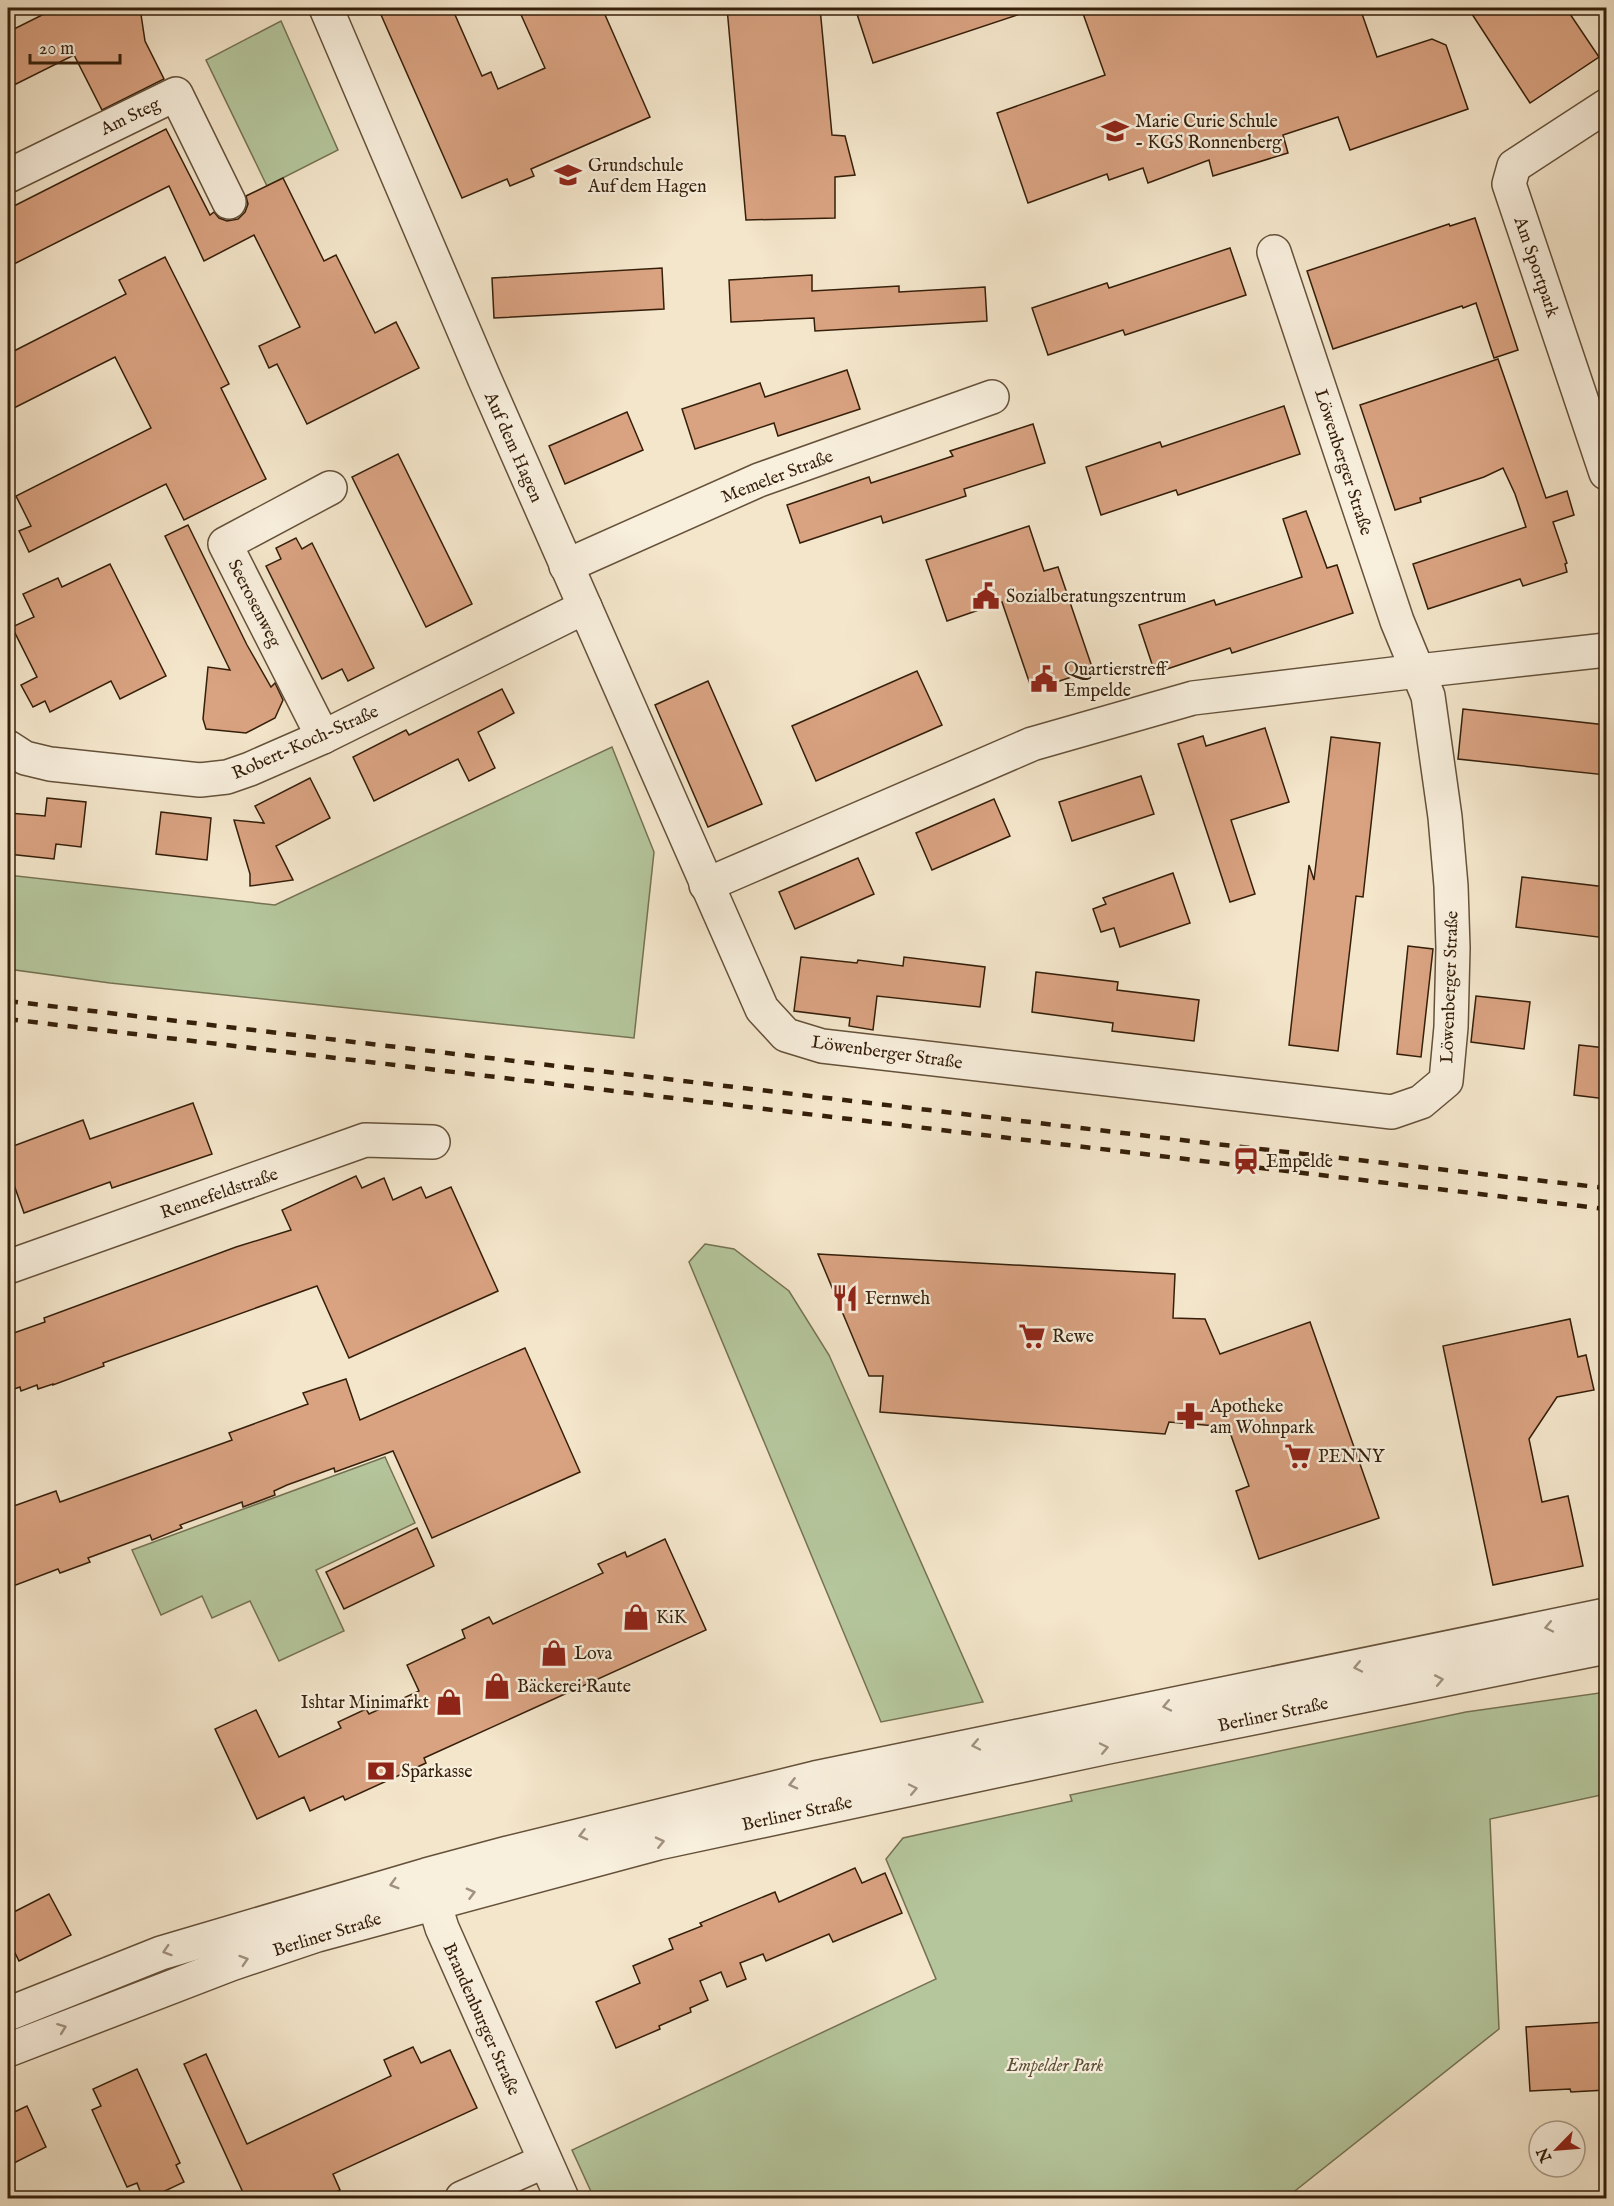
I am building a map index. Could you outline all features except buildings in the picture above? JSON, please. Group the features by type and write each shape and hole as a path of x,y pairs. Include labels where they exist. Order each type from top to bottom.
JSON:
{"street":[{"name":"Auf dem Hagen","path":"326,8 706,885"},
{"name":"Am Steg","path":"8,176 176,94 229,202"},
{"name":"Am Sportpark","path":"1606,106 1514,166 1509,184 1606,473"},
{"name":"Löwenberger Straße","path":"706,885 762,1009 786,1035 822,1046 1392,1112 1422,1102 1446,1081 1451,1027 1452,930 1445,817 1428,696 1397,621 1274,252"},
{"name":"Memeler Straße","path":"566,566 759,480 992,397"},
{"name":"Seerosenweg","path":"323,737 225,544 330,488"},
{"name":"Robert-Koch-Straße","path":"8,747 26,758 51,764 200,780 227,777 323,737 585,607"},
{"path":"706,885 1032,744 1193,698 1606,650"},
{"name":"Rennefeldstraße","path":"8,1267 365,1140 433,1142"},
{"name":"Berliner Straße","path":"8,2050 231,1964 316,1935 430,1889 815,1778 1606,1615"},
{"name":"Berliner Straße","path":"8,2014 161,1953 430,1889 1108,1747 1606,1647"},
{"name":"Brandenburger Straße","path":"430,1889 442,1928 562,2199"},
{"path":"462,2199 545,2161"}],"green space":[{"path":"281,21 338,150 267,186 206,60"},
{"path":"612,747 654,852 634,1038 110,983 8,969 8,875 275,905"},
{"path":"705,1244 734,1249 789,1291 829,1355 983,1702 881,1722 689,1262"},
{"path":"385,1457 415,1523 316,1570 344,1631 279,1661 250,1601 212,1618 202,1596 161,1615 132,1550"},
{"name":"Empelder Park","path":"1606,1692 1606,1794 1490,1819 1499,2029 1286,2198 594,2198 572,2150 936,1979 886,1859 903,1838 1072,1801 1070,1795 1466,1712"}],"railway":[{"path":"8,1001 1606,1188"},
{"path":"8,1019 1606,1209"}],"place":[{"name":"Marie Curie Schule - KGS Ronnenberg","path":"1115,131"},
{"name":"Grundschule Auf dem Hagen","path":"568,175"},
{"name":"Sozialberatungszentrum","path":"986,596"},
{"name":"Quartierstreff Empelde","path":"1044,679"},
{"name":"Empelde","path":"1246,1161"},
{"name":"Fernweh","path":"845,1298"},
{"name":"Rewe","path":"1032,1336"},
{"name":"Apotheke am Wohnpark","path":"1190,1416"},
{"name":"PENNY","path":"1298,1456"},
{"name":"KiK","path":"636,1617"},
{"name":"Lova","path":"554,1653"},
{"name":"Bäckerei Raute","path":"497,1686"},
{"name":"Ishtar Minimarkt","path":"449,1702"},
{"name":"Sparkasse","path":"381,1771"}]}
